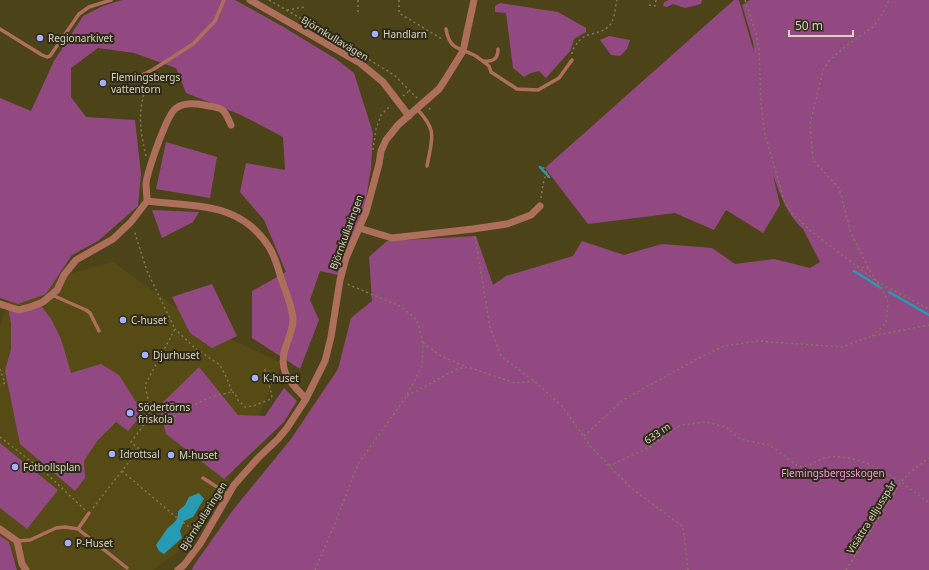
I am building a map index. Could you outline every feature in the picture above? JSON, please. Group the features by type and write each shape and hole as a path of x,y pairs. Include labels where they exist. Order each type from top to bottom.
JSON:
{"street":[{"name":"Björnkullavägen","path":"250,0 360,63 383,82 409,116"},
{"path":"409,116 439,89 463,51 474,0"},
{"path":"0,304 19,310 40,304 57,290 64,275 76,260 113,238 131,222 147,201 146,184 151,166 162,131 171,113 176,108 182,104 192,103 220,108 225,111 231,125"},
{"name":"Björnkullaringen","path":"178,570 184,565 200,544 228,494 241,476 287,428 306,399 325,361 331,337 340,280 346,258 366,212 381,151 386,140 398,125 409,116"},
{"path":"147,201 187,204 218,209 240,217 253,227 266,242 270,248 280,275 293,319 283,362 286,377 306,399"},
{"path":"359,228 392,238 473,229 507,224 527,217 540,206"},
{"path":"0,529 17,541 22,564 26,570"}],"lane":[{"path":"0,29 42,55 46,57 50,56 79,14 89,7 111,0"},
{"path":"134,79 154,69 193,44 215,21 224,0"},
{"path":"446,29 454,47 473,55 490,66 491,72 517,89 538,90 559,78 572,60"},
{"path":"483,62 496,58 498,49"},
{"path":"417,108 432,128 432,140 427,166"},
{"path":"52,295 90,313 98,331"},
{"path":"203,478 228,494"},
{"path":"78,529 89,513"},
{"path":"17,541 30,540 56,528 65,526 78,529 128,568"}],"path":[{"path":"269,0 272,2 274,0"},
{"path":"358,0 358,15"},
{"path":"399,0 399,13 442,39"},
{"path":"572,60 572,50 579,40 587,35 603,30 612,22 617,0"},
{"path":"649,5 655,6 656,0"},
{"path":"744,0 756,33 759,50 761,105 765,134 784,200 792,214 855,266 876,281 929,308"},
{"path":"872,336 886,323 887,298 868,269 851,233 839,188 813,160 810,124 822,70 831,59 846,46 873,26 880,18 889,0"},
{"path":"287,10 305,7"},
{"path":"151,166 148,166 140,128 141,105 144,91 154,69"},
{"path":"373,151 376,130 381,115 385,110 398,101"},
{"path":"540,206 544,180 547,172 543,167"},
{"path":"131,222 147,271 175,329 194,348 220,365 232,392 235,393 237,399 245,407 253,406 271,399 272,395 264,369 280,380 286,377"},
{"path":"473,229 490,327 501,356 534,381 562,406 591,448 630,487 683,527 688,570"},
{"path":"855,266 868,269"},
{"path":"315,570 358,464 406,397 422,366 422,343 416,319 402,306 364,292 340,280"},
{"path":"584,436 623,400 724,346 758,341 842,347 872,336 929,325"},
{"path":"0,437 46,473 89,513 139,449 131,442 149,418 149,405 145,385 175,329"},
{"path":"422,343 441,356 515,383 534,381"},
{"path":"406,397 457,369 468,367"},
{"path":"0,369 5,383 0,385"},
{"path":"149,418 159,420 168,419 188,410 204,400 232,392"},
{"name":"633 m","path":"609,466 650,448 664,436 681,425 705,422 726,427 739,438 770,445 796,465 803,467 827,457 854,458 901,482 929,503"},
{"name":"Visättra elljusspår","path":"846,570 901,482 910,472 929,458"},
{"path":"122,471 198,534"}],"shaded area":[{"name":"Södertörns friskola","path":"113,262 202,326 282,363 238,463 194,540 153,570 21,570 6,542 0,539 0,327 12,289"}],"green space":[{"path":"122,0 235,0 282,26 336,59 354,73 373,133 371,168 365,205 338,275 320,271 310,300 319,320 300,369 252,338 252,291 286,272 264,220 240,192 246,163 285,170 283,137 241,115 186,93 176,68 134,53 98,48 71,68 71,97 86,117 135,120 141,174 138,206 98,241 72,255 46,294 18,304 0,298 0,98 31,111 54,61 83,16 103,6"},
{"path":"669,0 702,0 701,4 685,8 673,4 667,7 663,6 664,2"},
{"name":"Flemingsbergsskogen","path":"734,0 739,0 754,52 753,42 742,5 750,0 929,0 929,570 192,570 233,510 291,439 338,369 351,318 372,301 369,257 387,241 476,236 493,285 506,276 573,256 582,241 624,255 662,244 712,248 735,264 774,259 810,268 820,262 803,229 788,211 773,175 780,205 763,233 726,210 714,230 675,213 588,224 545,168"},
{"path":"500,3 558,12 586,28 586,32 574,39 570,51 546,78 539,71 524,77 513,68 506,13 495,12 495,6"},
{"path":"609,36 630,40 627,49 620,56 611,55 600,40"},
{"path":"166,142 217,157 210,198 156,189"},
{"path":"152,210 199,212 193,222 162,238"},
{"path":"212,284 237,336 212,348 190,333 172,297"},
{"path":"40,304 51,319 61,339 71,373 101,364 119,375 143,413 128,431 116,422 97,441 84,461 85,478 75,491 20,444 5,371 11,349 11,324 8,306 10,308"},
{"path":"199,367 238,415 265,416 284,388 297,401 284,422 224,479 166,434 159,406"},
{"name":"Fotbollsplan","path":"0,443 58,490 27,529 0,508"},
{"path":"0,536 9,542 17,570 0,570"}],"water":[{"path":"199,493 204,499 193,517 184,521 180,531 182,538 164,554 159,551 156,545 167,529 175,522 178,511 185,505 189,497"}],"waterway":[{"path":"540,167 549,177"},
{"path":"854,271 881,288"},
{"path":"889,292 929,315"}],"place":[{"name":"Handlarn","path":"375,34"},
{"name":"Regionarkivet","path":"40,38"},
{"name":"Flemingsbergs vattentorn","path":"103,83"},
{"name":"C-huset","path":"123,320"},
{"name":"Djurhuset","path":"145,355"},
{"name":"K-huset","path":"255,378"},
{"name":"Södertörns friskola","path":"130,413"},
{"name":"Idrottsal","path":"112,454"},
{"name":"M-huset","path":"171,455"},
{"name":"Fotbollsplan","path":"15,467"},
{"name":"P-Huset","path":"68,543"}]}
